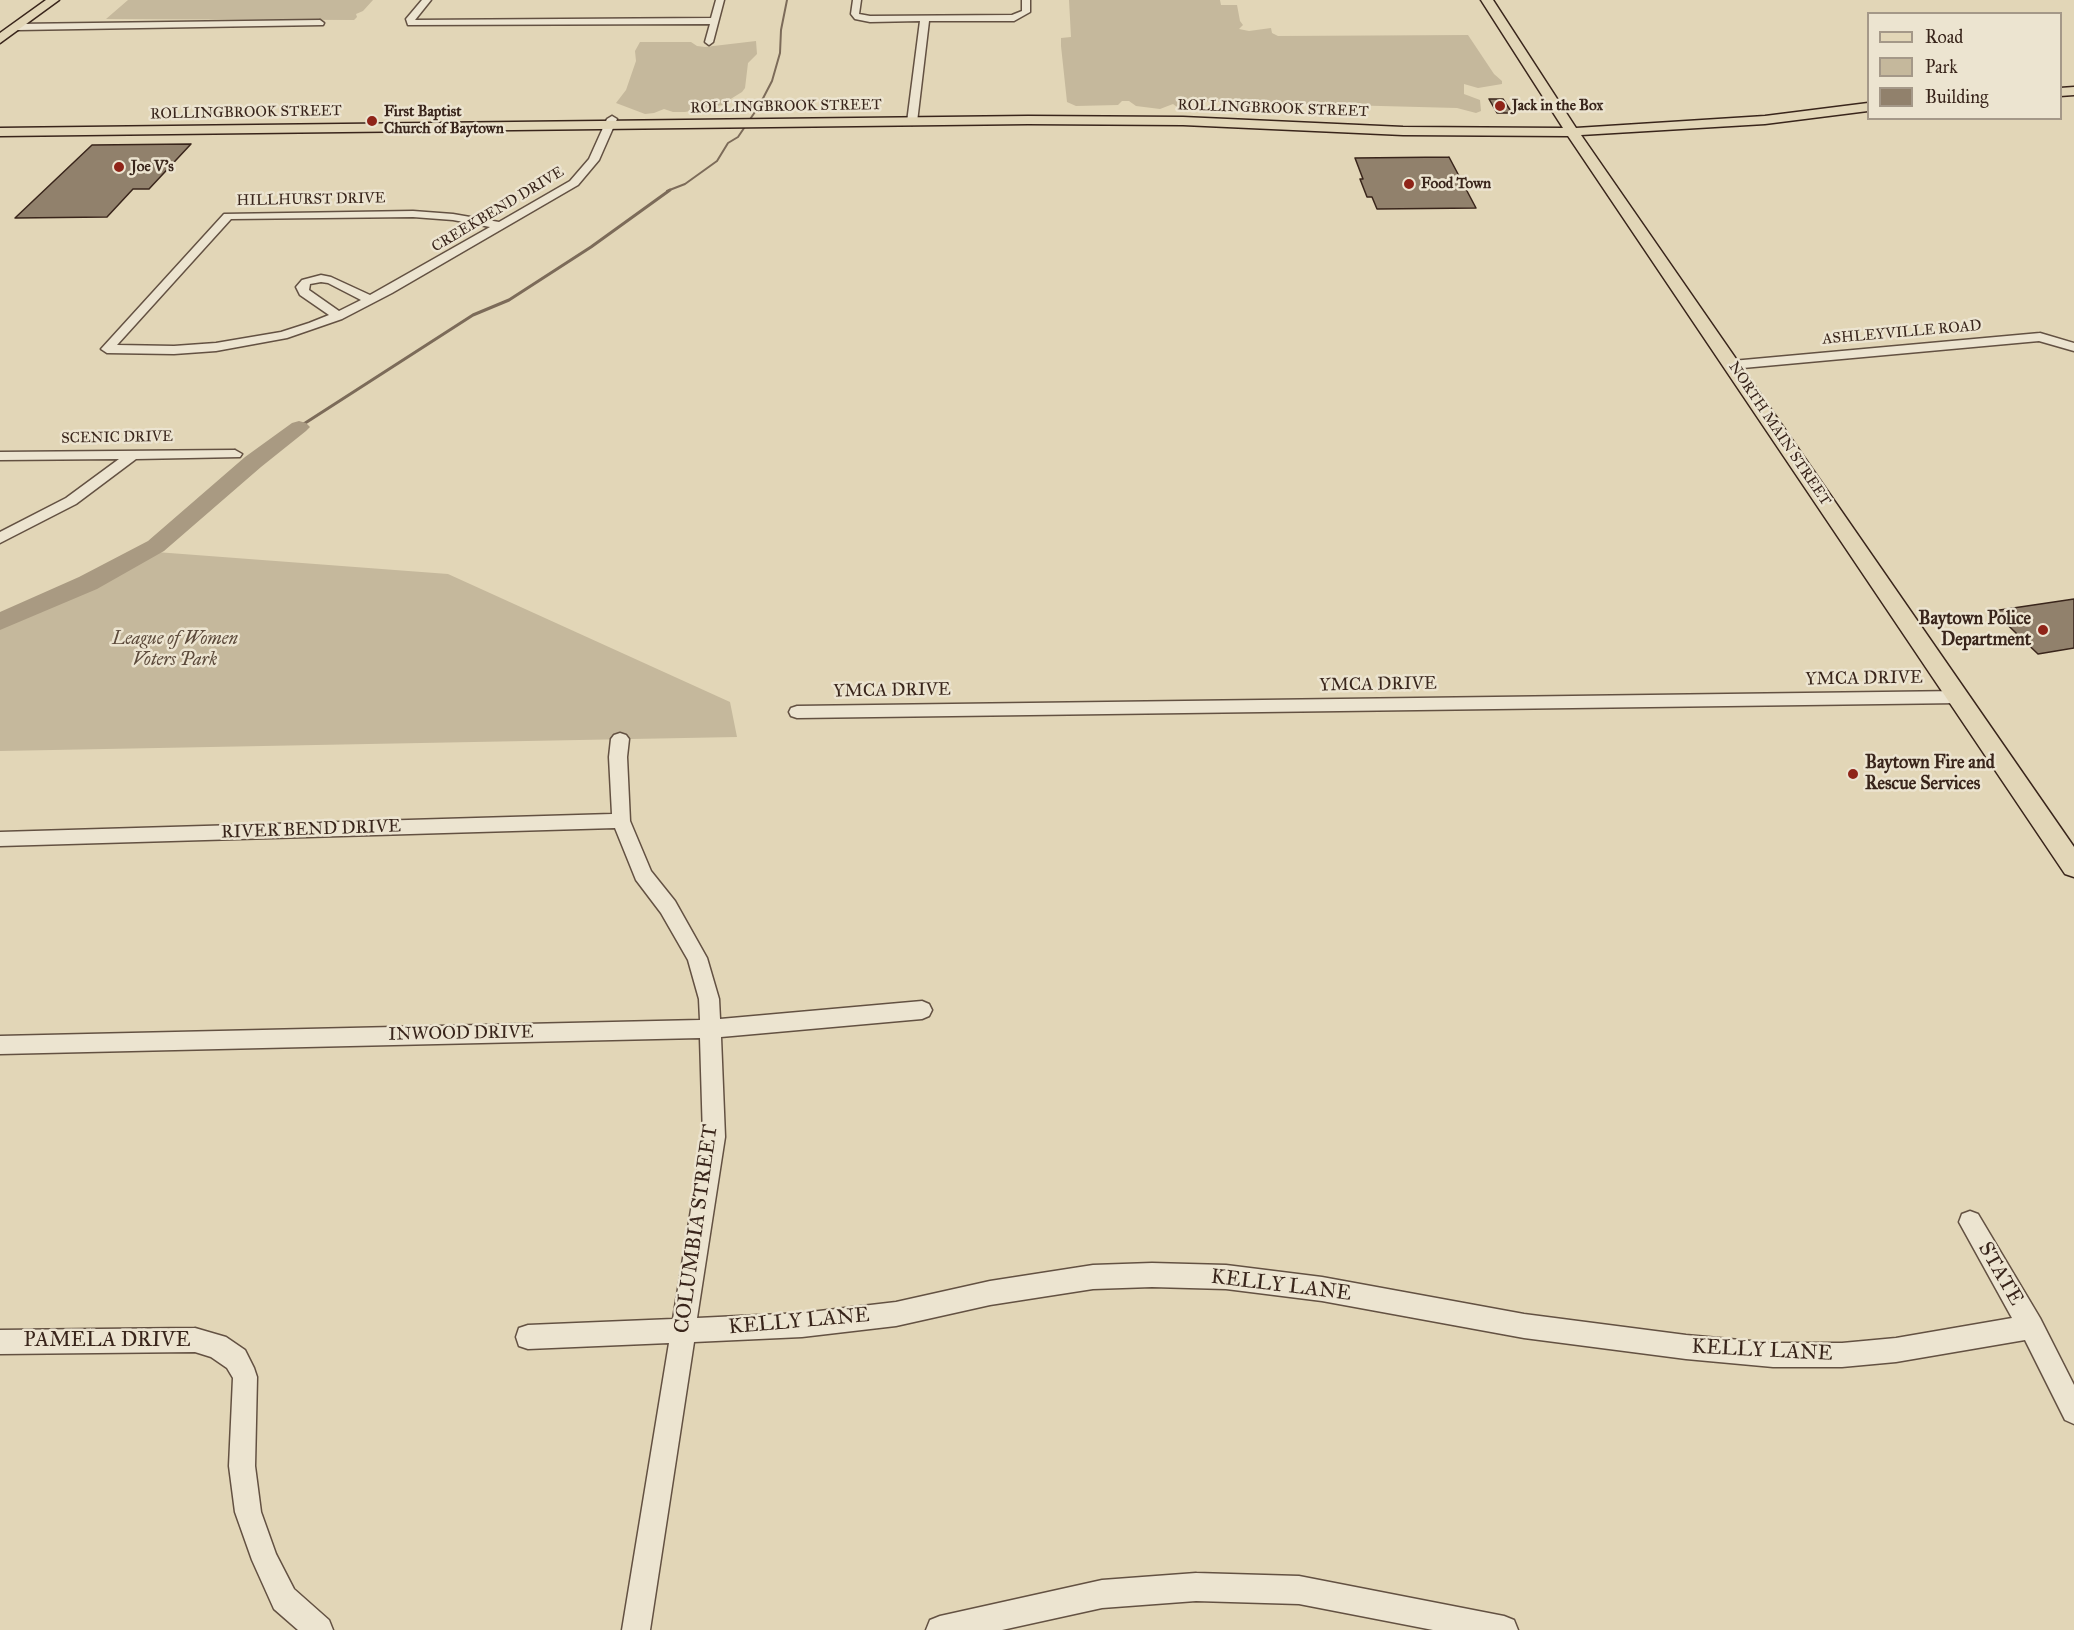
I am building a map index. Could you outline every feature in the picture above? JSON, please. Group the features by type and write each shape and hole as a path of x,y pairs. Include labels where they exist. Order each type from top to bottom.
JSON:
{"main road":[{"path":"0,39 53,0"},
{"name":"NORTH MAIN STREET","path":"1487,0 1570,128 2072,861"},
{"name":"ROLLINGBROOK STREET","path":"0,132 325,125 913,119 1183,121 1403,131 1680,127 1765,120 1867,107"},
{"name":"ROLLINGBROOK STREET","path":"0,124 325,125"}],"street":[{"path":"427,0 410,19 411,23 713,21"},
{"path":"709,42 720,0"},
{"path":"857,0 855,14 864,18 925,19 1014,18 1026,12 1026,0"},
{"path":"913,119 925,19"},
{"path":"18,27 320,23"},
{"name":"CREEKBEND DRIVE","path":"107,350 174,350 216,346 283,335 313,327 338,316 371,300 574,183 594,159 611,122"},
{"name":"HILLHURST DRIVE","path":"107,350 228,216 413,214 453,217 501,226"},
{"path":"338,316 304,292 302,287 306,282 313,279 331,279 371,300"},
{"name":"ASHLEYVILLE ROAD","path":"1732,365 2040,337 2074,347"},
{"path":"0,538 71,501 116,470 132,454"},
{"name":"SCENIC DRIVE","path":"0,456 235,454"},
{"name":"YMCA DRIVE","path":"797,712 1960,697"},
{"name":"COLUMBIA STREET","path":"620,740 618,757 621,821 643,875 668,907 697,958 709,999 714,1137 636,1630"},
{"name":"RIVER BEND DRIVE","path":"0,839 621,821"},
{"name":"INWOOD DRIVE","path":"0,1045 710,1029 922,1010"},
{"name":"STATE","path":"1970,1222 2031,1327 2074,1411"},
{"name":"KELLY LANE","path":"528,1337 802,1325 896,1314 990,1293 1093,1277 1152,1275 1226,1277 1322,1289 1524,1326 1686,1347 1773,1355 1842,1355 1896,1350 2031,1327"},
{"name":"PAMELA DRIVE","path":"0,1342 195,1340 217,1346 236,1359 245,1377 242,1466 248,1512 265,1560 284,1599 319,1630"},
{"path":"940,1630 1102,1594 1196,1587 1299,1590 1504,1630"}],"green space":[{"path":"128,0 373,0 363,11 356,14 357,17 354,20 106,19"},
{"path":"1069,0 1220,0 1221,5 1237,5 1243,25 1239,29 1249,31 1271,28 1272,33 1278,36 1468,35 1502,84 1478,88 1464,84 1464,94 1480,100 1481,111 1476,113 1457,108 1191,101 1188,105 1177,107 1173,104 1160,109 1136,106 1129,101 1122,101 1118,105 1076,106 1067,102 1061,46 1061,38 1071,37"},
{"path":"756,41 757,54 748,63 745,88 729,100 728,104 685,112 664,109 645,114 616,103 626,90 636,61 635,51 640,42 691,42 705,47"},
{"name":"League of Women Voters Park","path":"156,552 448,574 730,702 737,737 0,751 0,627"}],"building":[{"name":"Jack in the Box","path":"1489,99 1503,99 1512,113 1497,113"},
{"name":"Joe V's","path":"191,144 149,189 133,189 107,217 15,218 92,145"},
{"name":"Food Town","path":"1449,157 1476,208 1377,209 1372,197 1367,197 1355,158"},
{"name":"Baytown Police Department","path":"2074,599 2074,648 2038,654 1993,611"}],"waterway":[{"path":"667,191 685,184 717,161 728,143 738,137 759,106 772,81 780,53 781,30 787,0"},
{"path":"299,427 473,315 509,300 591,247 670,190"},
{"path":"0,622 88,583 156,546 253,462 299,427"}],"place":[{"name":"Jack in the Box","path":"1500,106"},
{"name":"First Baptist Church of Baytown","path":"372,121"},
{"name":"Joe V's","path":"119,167"},
{"name":"Food Town","path":"1409,184"},
{"name":"Baytown Police Department","path":"2043,630"},
{"name":"Baytown Fire and Rescue Services","path":"1853,774"}]}
